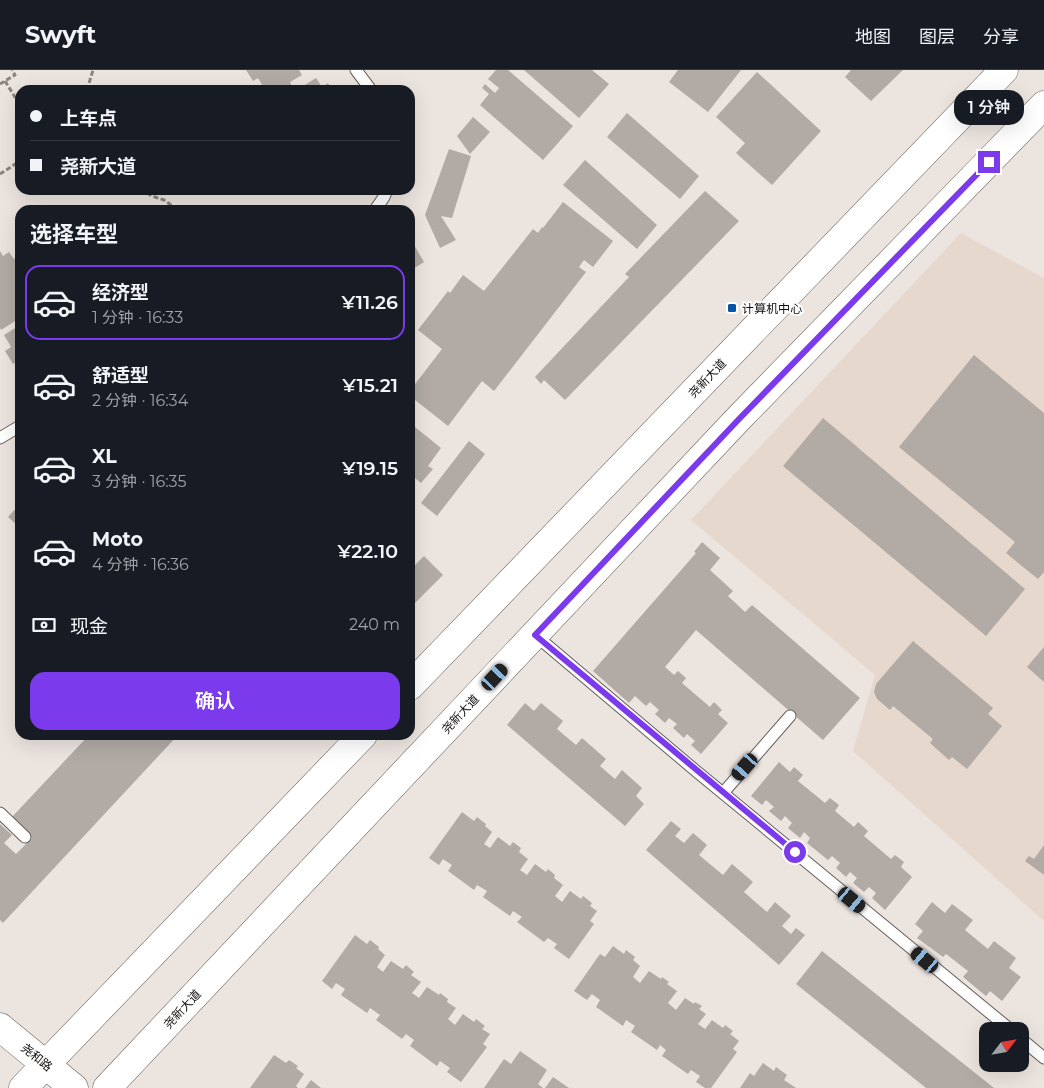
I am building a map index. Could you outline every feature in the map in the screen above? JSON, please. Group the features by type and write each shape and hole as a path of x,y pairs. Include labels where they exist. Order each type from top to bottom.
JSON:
{"main road":[{"name":"尧新大道","path":"415,681 1004,70"},
{"name":"尧新大道","path":"107,1088 740,418 1044,104"},
{"path":"23,1088 358,740"},
{"name":"尧和路","path":"0,1027 74,1088"}],"lane":[{"path":"356,70 367,85"},
{"path":"0,438 15,429"},
{"path":"535,635 1001,1022"},
{"path":"723,793 790,716"},
{"path":"0,813 25,837"},
{"path":"1029,1046 1044,1058"}],"path":[{"path":"0,84 15,75 12,70"},
{"path":"88,85 93,70"},
{"path":"5,81 15,97"},
{"path":"0,174 15,164"},
{"path":"151,195 171,205"}],"shaded area":[{"path":"961,233 1044,278 1044,921 853,751 875,675 691,520"}],"building":[{"path":"246,70 299,70 302,75 290,82 292,85 262,85 258,78 253,81"},
{"path":"496,70 508,70 573,126 543,160 480,105 489,94 482,88 485,84 495,93 499,88 488,79"},
{"path":"524,70 592,70 609,84 579,118"},
{"path":"678,70 741,70 708,112 669,82"},
{"path":"851,70 903,70 871,101 845,77"},
{"path":"757,72 821,131 772,185 736,153 745,143 716,117"},
{"path":"316,78 321,85 305,85"},
{"path":"627,113 699,176 680,199 607,137"},
{"path":"473,117 490,132 470,154 457,136"},
{"path":"449,149 471,156 452,218 441,216 456,240 440,248 425,215"},
{"path":"585,160 657,225 637,249 563,185"},
{"path":"705,191 739,221 565,400 544,380 541,384 535,377 629,277 625,274"},
{"path":"563,202 613,241 593,267 584,260 579,267 586,272 494,391 482,381 448,426 415,400 415,384 442,349 418,330 463,275 484,291 533,229 538,233"},
{"path":"415,247 424,262 415,268"},
{"path":"0,251 3,256 9,252 15,258 15,321 1,330"},
{"path":"15,328 15,363 13,364 5,351 11,347 4,335"},
{"path":"974,355 1044,413 1044,572 1038,579 1006,553 1015,542 899,447"},
{"path":"823,418 1025,589 986,636 783,466"},
{"path":"415,427 441,448 428,466 433,469 421,483 415,478"},
{"path":"469,441 485,454 437,516 421,503"},
{"path":"15,509 15,523 8,517"},
{"path":"702,542 720,558 710,570 733,591 728,596 745,612 752,605 860,698 823,740 696,630 665,667 674,675 678,671 686,678 682,683 710,707 714,702 722,710 718,714 728,723 701,754 691,745 695,741 687,734 684,738 673,728 677,724 669,718 665,723 655,714 659,710 650,702 646,706 635,696 629,703 593,671 696,553 694,552"},
{"path":"424,556 443,575 415,603 415,565"},
{"path":"913,641 993,708 988,714 1002,726 967,769 952,757 949,760 930,743 933,739 893,706 890,710 877,699 874,692 876,684"},
{"path":"1044,647 1044,682 1027,667"},
{"path":"525,703 534,711 541,703 563,721 557,729 576,745 582,738 606,759 600,766 615,779 622,770 642,788 636,796 644,804 625,826 507,725"},
{"path":"84,740 173,740 3,923 0,920 0,824 12,835 4,843 16,854 32,838 11,818"},
{"path":"779,762 790,772 794,767 803,775 798,781 825,803 830,798 839,805 835,811 854,827 858,822 868,831 864,836 891,859 895,855 904,862 901,867 912,877 885,910 872,898 876,893 869,887 864,892 853,883 857,878 850,872 846,877 836,868 840,863 832,856 828,860 807,843 810,838 804,832 800,838 788,828 792,823 785,816 781,821 769,811 774,807 766,800 762,805 751,796"},
{"path":"462,812 474,821 477,817 486,824 485,826 492,832 484,844 490,848 498,837 510,846 513,842 521,848 519,852 528,859 520,870 527,875 535,864 546,872 548,869 555,875 554,878 563,885 555,896 562,902 570,891 581,899 583,896 592,903 590,906 597,911 590,921 594,924 569,959 554,948 557,944 548,938 544,942 517,922 522,917 513,911 510,916 483,897 487,891 477,885 474,890 448,871 452,865 443,859 439,865 429,858"},
{"path":"671,821 681,829 675,836 684,843 693,833 707,845 699,855 723,875 732,864 753,882 744,892 767,912 775,902 791,916 782,926 791,934 796,928 805,935 779,965 646,850"},
{"path":"1044,845 1044,875 1025,861 1029,856 1034,859"},
{"path":"932,902 945,913 952,904 973,920 965,930 988,949 994,941 1016,958 1009,968 1021,977 1002,1001 990,991 986,996 963,977 968,971 946,954 943,957 917,938 923,931 915,924"},
{"path":"355,935 367,944 370,940 379,947 378,949 385,955 377,967 383,972 391,961 403,969 406,965 414,972 411,975 421,982 412,993 419,998 427,987 448,999 447,1002 456,1008 448,1019 455,1025 463,1014 474,1022 476,1019 485,1026 482,1029 490,1034 483,1044 487,1047 461,1082 447,1072 450,1068 440,1061 437,1066 410,1046 414,1040 406,1034 402,1039 376,1020 380,1015 370,1008 367,1013 341,995 345,989 336,983 332,989 322,981"},
{"path":"613,946 624,954 626,950 635,957 633,960 640,966 633,977 640,983 649,971 669,982 667,984 677,991 668,1003 676,1010 685,998 694,1004 695,1002 702,1006 699,1009 706,1014 698,1024 705,1029 712,1020 723,1028 725,1025 733,1031 730,1034 739,1041 733,1049 737,1052 711,1088 705,1088 696,1082 700,1076 691,1070 688,1074 662,1056 666,1050 660,1045 657,1050 631,1032 635,1026 626,1020 623,1026 596,1007 600,1000 592,994 587,1000 574,991 600,954 605,957"},
{"path":"822,951 994,1088 926,1088 796,984"},
{"path":"520,1051 547,1070 538,1084 543,1088 484,1088 504,1059 511,1064"},
{"path":"274,1055 286,1063 289,1060 298,1066 296,1068 304,1074 296,1086 298,1088 250,1088"},
{"path":"763,1063 774,1071 776,1067 787,1075 784,1080 796,1088 740,1088 750,1073 754,1076"},
{"path":"553,1077 569,1088 545,1088"},
{"path":"311,1080 321,1088 305,1088"}],"place":[{"name":"计算机中心","path":"732,308"}],"route":[{"path":"795,852 535,635 740,418 989,162"}]}
